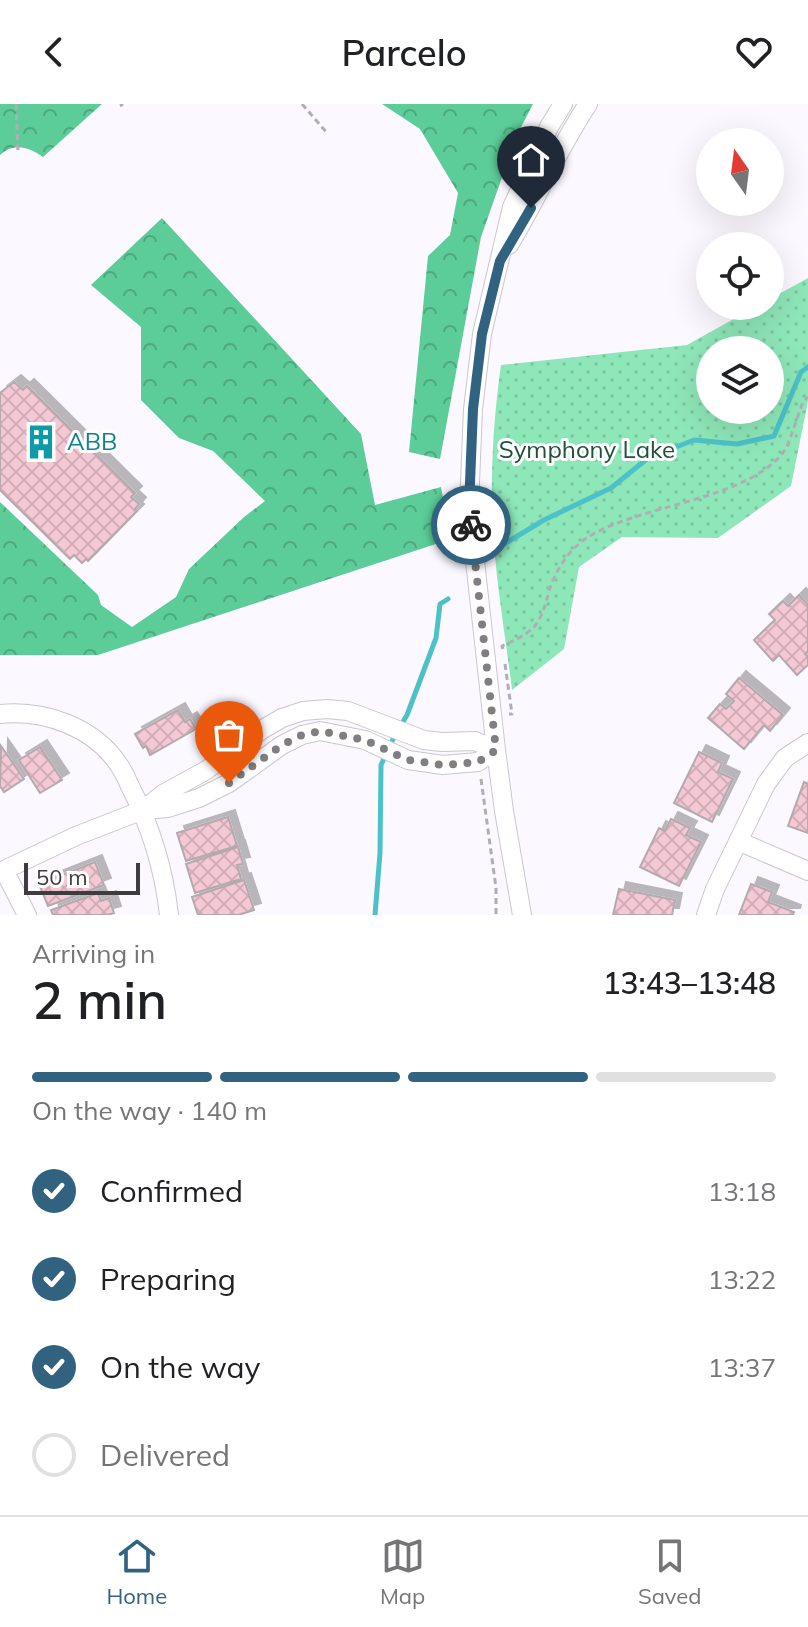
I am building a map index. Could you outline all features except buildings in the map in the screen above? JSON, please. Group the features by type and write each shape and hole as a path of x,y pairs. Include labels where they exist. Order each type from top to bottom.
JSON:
{"street":[{"path":"522,915 496,750 469,507 473,409 482,334 512,207 563,104"},
{"path":"500,261 570,131 588,104"},
{"path":"143,810 263,729 292,714 327,709 348,711 424,740 475,741 496,750"},
{"path":"0,714 55,718 83,731 119,764 143,810 159,856 169,915"},
{"path":"27,915 2,871 56,844 143,810 168,808 199,798 229,783 282,745 302,735 320,731 365,740 408,760 443,765 478,762 496,750"},
{"path":"706,915 715,889 766,784 785,758 808,743"},
{"path":"738,841 808,871"}],"path":[{"path":"16,104 18,152"},
{"path":"302,104 309,107 328,134"},
{"path":"512,714 502,646 536,625 556,575 575,547 599,531 730,487 772,466 787,447 803,402 808,397"},
{"path":"480,776 496,888 496,915"}],"green space":[{"path":"0,104 102,104 43,157 22,147 11,148 0,155"},
{"path":"382,104 533,104 517,135 481,237 440,459 409,452 428,256 450,235 458,193 420,129"},
{"path":"162,218 361,434 375,505 441,487 451,539 98,655 0,655 0,502 98,595 101,605 132,627 176,597 189,569 265,501 213,451 179,438 141,400 141,327 91,285"},
{"name":"Symphony Lake","path":"808,278 808,401 791,486 718,538 622,537 579,567 564,649 512,690 497,579 492,512 496,402 501,365 687,345 696,340 696,424 784,424 784,336 703,336 732,320 784,320 784,291"}],"waterway":[{"path":"496,549 544,520 611,488 648,458 694,440 737,444 774,436 801,372 808,367"},
{"path":"400,727 436,638 440,604 448,599"},
{"path":"375,915 380,853 381,765 395,735"}],"way so far":[{"path":"229,783 282,745 302,735 320,731 365,740 408,760 443,765 478,762 496,750 471,525"}],"place":[{"name":"ABB","path":"41,442"}],"route":[{"path":"471,525 473,409 482,334 500,261 531,208"}]}
